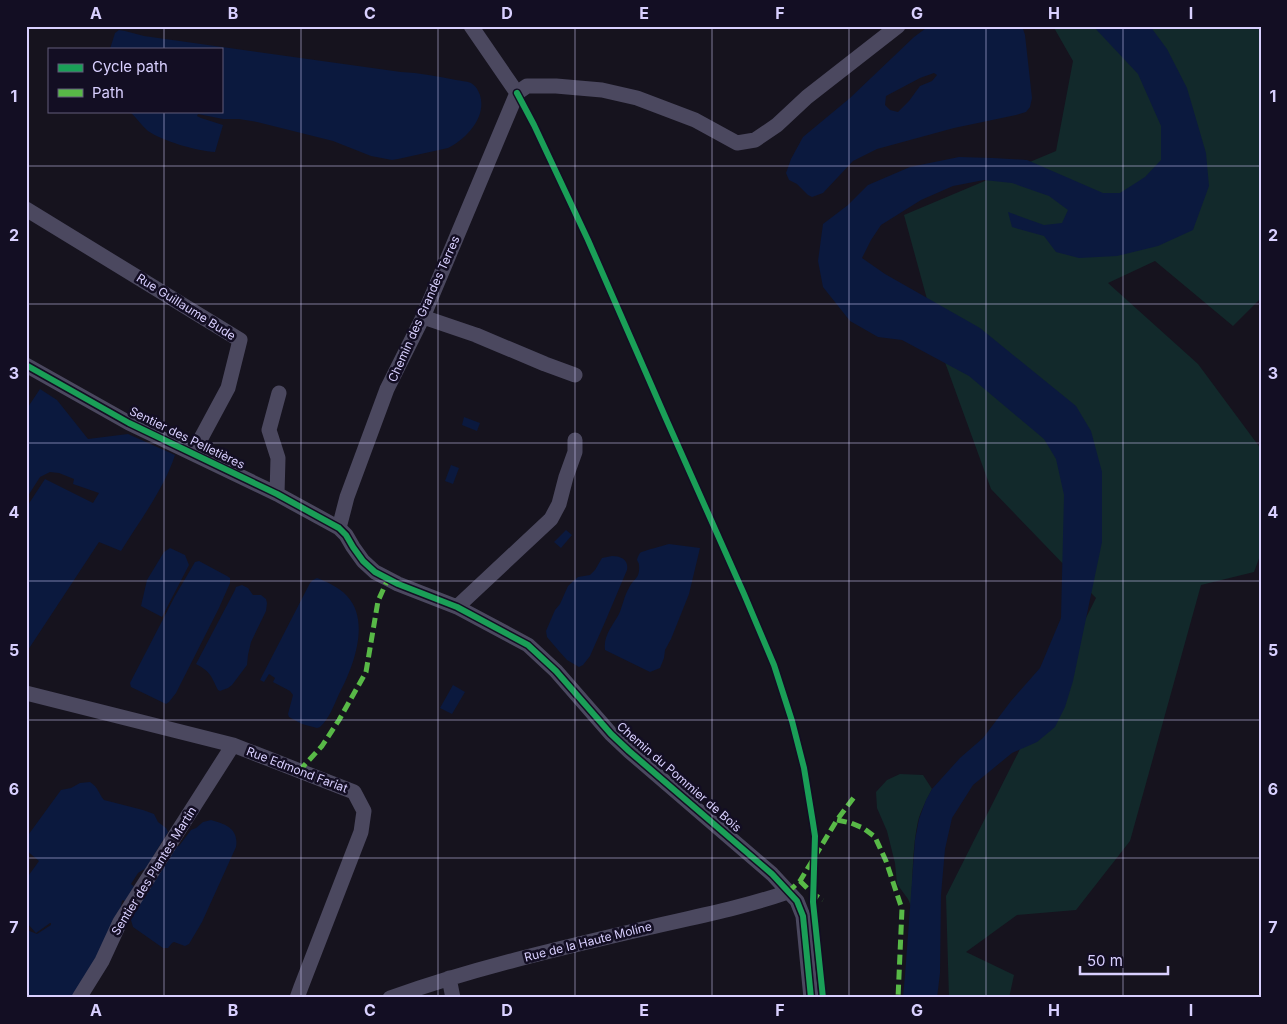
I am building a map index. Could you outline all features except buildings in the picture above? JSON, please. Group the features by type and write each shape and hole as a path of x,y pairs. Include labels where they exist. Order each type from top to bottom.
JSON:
{"street":[{"path":"471,26 517,93 526,86 556,86 602,90 637,98 695,120 737,143 755,140 777,125 807,97 898,26"},
{"name":"Chemin des Grandes Terres","path":"339,528 347,497 387,389 423,317 517,93"},
{"name":"Rue Guillaume Bude","path":"26,209 240,340 228,388 193,454"},
{"path":"423,317 476,334 575,375"},
{"name":"Sentier des Pelletières","path":"26,365 129,423 277,494 339,528"},
{"path":"277,494 278,458 269,430 279,393"},
{"path":"458,607 551,519 559,504 566,477 576,452 575,440"},
{"name":"Chemin du Pommier de Bois","path":"339,528 346,535 363,561 375,572 398,584 458,607 528,645 556,671 629,752 772,874 797,901 803,916 811,998"},
{"name":"Rue Edmond Fariat","path":"26,693 233,746 354,792 364,811 361,832 302,994"},
{"name":"Sentier des Plantes Martin","path":"78,998 102,961 120,922 233,746"},
{"name":"Rue de la Haute Moline","path":"390,998 412,994 449,978 492,966 765,900 788,892"},
{"path":"449,978 453,998"}],"green space":[{"path":"1053,26 1261,26 1261,298 1233,326 1155,261 1108,283 1198,364 1261,449 1261,553 1254,572 1201,585 1130,841 1076,910 1017,915 966,952 1014,975 1009,998 949,998 946,896 1096,598 991,489 942,354 904,215 1056,151 1073,61"},
{"path":"900,774 923,775 932,789 918,821 916,832 911,906 897,884 895,863 887,831 877,808 876,792 887,780"}],"water":[{"path":"929,26 1022,26 1025,35 1032,98 1030,107 1026,112 1016,115 954,128 877,149 853,161 823,193 812,197 808,195 797,184 789,180 786,173 803,137 850,98 914,37","holes":["934,73 937,75 932,81 920,86 898,112 890,110 885,105 886,96 920,78"]},
{"path":"1093,26 1150,26 1167,49 1187,88 1206,153 1209,186 1193,230 1158,246 1117,256 1079,258 1056,252 1044,236 1012,227 1008,212 1044,225 1062,223 1068,210 1049,196 1012,183 984,180 953,186 921,200 881,225 862,258 885,274 980,328 1076,406 1091,431 1102,472 1102,542 1073,681 1065,707 1055,727 1037,742 1012,753 973,785 952,818 945,849 941,895 940,973 937,998 903,998 915,840 919,819 932,789 960,758 983,738 1011,701 1040,668 1061,618 1064,495 1056,459 1044,439 969,376 902,340 878,337 850,321 823,287 818,261 823,224 848,205 868,185 910,167 959,157 1027,160 1103,193 1120,193 1145,177 1161,160 1161,126 1138,74"},
{"path":"119,30 144,36 422,74 467,82 477,88 481,103 480,111 478,119 468,133 448,148 392,160 371,156 333,141 257,122 223,119 198,114 197,116 201,118 223,125 215,152 199,150 154,135 145,129 130,112 222,112 222,48 110,48 115,33"},
{"path":"40,389 57,400 88,439 128,434 175,455 158,492 121,551 99,542 26,653 26,508 45,479 93,503 99,493 73,484 74,479 59,473 50,472 40,477 26,499 26,410"},
{"path":"464,417 480,423 477,431 462,425"},
{"path":"451,465 459,468 453,484 445,481"},
{"path":"566,530 572,535 561,548 554,542"},
{"path":"669,544 700,548 689,594 665,650 660,668 650,672 605,650 605,645 609,631 619,614 627,591 638,575 639,564 637,560 640,554"},
{"path":"170,548 185,555 189,565 162,617 141,606 147,580 164,552"},
{"path":"612,556 624,559 627,564 627,570 590,656 579,667 567,660 547,637 546,631 568,586 578,577 590,575 602,558"},
{"path":"199,561 230,578 230,583 176,693 166,704 131,687 130,683 175,596 195,562"},
{"path":"317,578 337,587 347,596 354,606 358,618 359,631 350,671 329,716 317,728 302,724 289,717 288,714 293,695 290,691 273,682 275,678 269,674 264,682 260,680 310,583"},
{"path":"242,585 248,588 253,595 261,595 266,599 266,611 251,642 247,665 232,685 220,691 208,672 196,664 236,587"},
{"path":"453,685 465,692 452,714 440,708"},
{"path":"90,782 97,788 104,800 154,814 158,822 168,832 146,868 138,873 131,884 138,890 127,902 122,901 119,915 74,998 32,998 26,993 26,931 37,934 51,925 51,923 36,933 26,922 26,879 39,861 26,850 26,838 61,790 71,788 80,783"},
{"path":"211,820 222,823 230,828 235,836 236,847 202,922 189,944 185,946 174,942 168,948 163,948 133,927 131,920 134,909 173,847 179,846 191,830 203,822"}],"marked path":[{"path":"299,771 322,746 366,672 378,601 388,579"},
{"path":"788,892 800,881 837,820 855,796"},
{"path":"837,820 863,828 875,837 886,861 902,909 898,998"},
{"path":"800,881 813,894 823,900"}],"cycle path":[{"path":"517,93 588,240 774,665 792,721 804,768 815,836 813,902 823,998"},
{"path":"26,365 129,423 277,494 339,528 346,535 363,561 375,572 398,584 457,607 528,645 556,671 611,734 772,874 797,901 803,916 811,998"}]}
